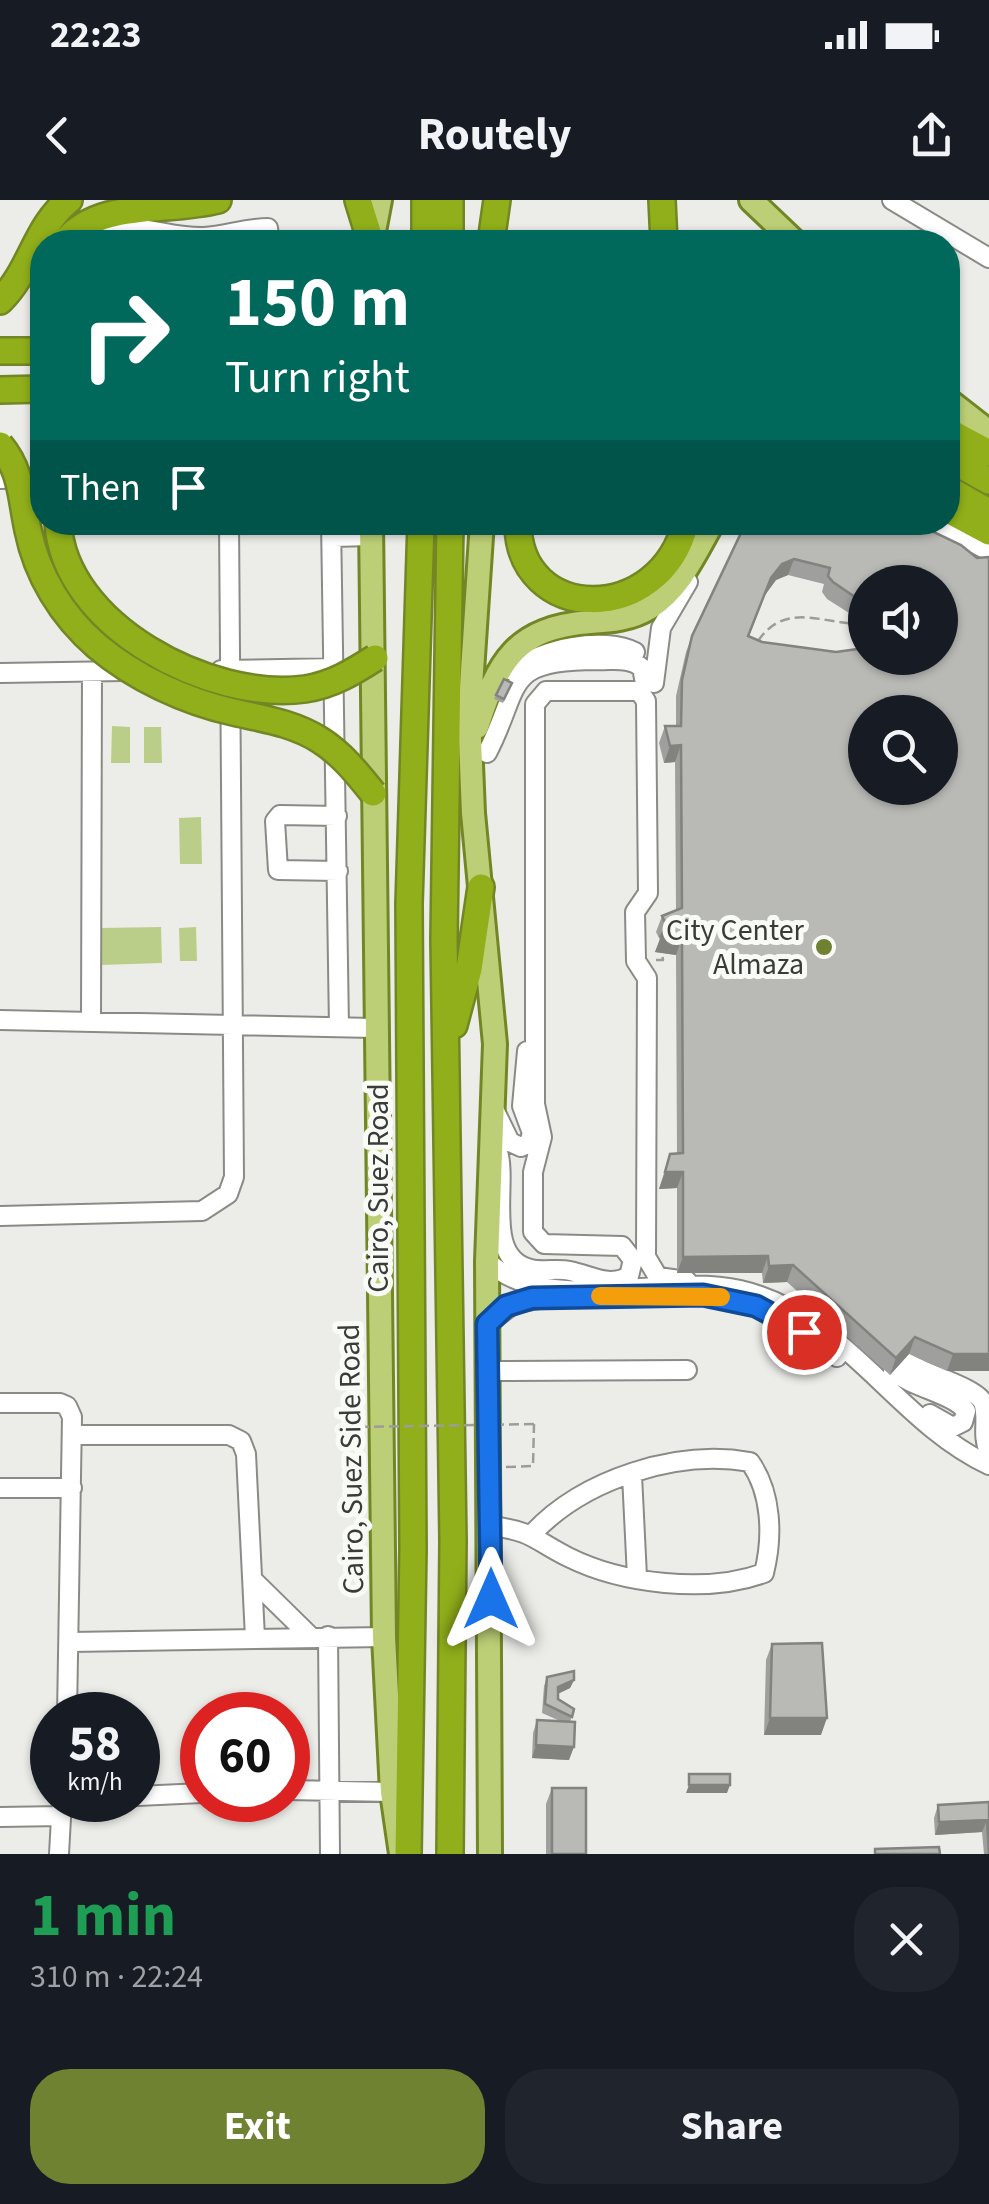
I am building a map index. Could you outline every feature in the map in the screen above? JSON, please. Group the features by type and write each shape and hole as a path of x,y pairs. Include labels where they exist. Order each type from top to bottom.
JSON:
{"highway":[{"path":"42,230 68,200"},
{"path":"76,230 86,218 106,208 189,206 218,200"},
{"path":"358,200 367,230"},
{"path":"492,230 497,200"},
{"path":"662,200 663,230"},
{"path":"429,230 438,201"},
{"path":"438,201 446,230"},
{"path":"0,301 30,259"},
{"path":"0,351 30,351"},
{"path":"0,390 30,389"},
{"path":"960,438 989,454"},
{"path":"0,445 18,473 28,535 42,572 61,607 87,637 118,662 174,692 304,731 343,758 373,794"},
{"path":"960,465 989,482"},
{"path":"960,496 989,512"},
{"path":"960,525 989,532"},
{"path":"60,535 64,558 84,596 136,640 194,672 235,684 292,690 336,681 375,658"},
{"name":"Cairo, Suez Road","path":"404,1854 413,1549 409,904 421,535"},
{"path":"450,535 446,1048 453,1524 450,1854"},
{"path":"519,535 520,552 548,583 582,599 620,598 653,581 693,535"},
{"path":"446,1048 469,969 481,886"}],"main road":[{"path":"374,230 380,200"},
{"path":"483,200 488,230"},
{"path":"751,200 782,230"},
{"path":"960,409 989,432"},
{"name":"Cairo, Suez Side Road","path":"371,535 384,1637 392,1792 404,1854"},
{"path":"478,751 472,650 481,535"},
{"path":"514,535 520,552"},
{"path":"490,1854 492,1526 487,1262 494,1013 473,812 478,751 490,686 516,648 558,626 605,621 645,611 674,586 697,535"}],"street":[{"path":"892,200 942,230"},
{"path":"114,230 144,230"},
{"path":"960,241 989,258"},
{"path":"0,478 30,478"},
{"path":"960,532 989,551"},
{"path":"0,1216 177,1214 216,1206 228,1194 234,1177 228,535"},
{"path":"332,535 339,1027"},
{"path":"478,751 508,695 531,671 566,661 630,661 642,668 649,683 662,628 691,577 699,535"},
{"path":"478,751 502,692 518,668 545,652 620,647 635,652"},
{"path":"0,674 336,668"},
{"path":"91,1022 92,672"},
{"path":"490,1138 501,1163 502,1235 512,1258 534,1270 568,1270 602,1281 629,1276 633,1260 622,1246 544,1244 534,1236 533,1172 542,1138 535,1112 536,699 546,690 639,691 646,698 648,893 635,912 636,961 647,978 646,1257 658,1277 768,1298 812,1321 940,1435 989,1465"},
{"path":"337,816 280,815 275,821 278,870 338,872"},
{"path":"0,1020 374,1028"},
{"path":"493,1106 510,1142 521,1147 529,1144 532,1133 522,1106 523,1062 535,1038"},
{"path":"487,1262 502,1275 531,1286 736,1289"},
{"path":"487,1324 506,1306 532,1298 684,1295 738,1301 772,1313 813,1338 924,1434 989,1474"},
{"path":"904,1359 936,1358 961,1363"},
{"path":"892,1393 947,1425 959,1426 966,1416 958,1402 920,1389 904,1359"},
{"path":"904,1359 982,1386 989,1394"},
{"path":"904,1359 919,1380 971,1402 976,1414 973,1427 963,1435 940,1435"},
{"path":"904,1359 926,1375 979,1397 985,1408 989,1451"},
{"path":"488,1370 687,1370"},
{"path":"0,1402 64,1404 72,1417 69,1692"},
{"path":"73,1434 236,1437 246,1454 255,1638"},
{"path":"492,1526 533,1533 566,1556 637,1577 702,1584 746,1580 764,1572 770,1548 767,1506 759,1474 750,1462 720,1456 600,1484 566,1503 533,1533"},
{"path":"632,1475 637,1577"},
{"path":"0,1488 72,1488"},
{"path":"255,1582 320,1637 330,1854"},
{"path":"72,1642 384,1637"},
{"path":"310,1789 392,1792"},
{"path":"0,1817 30,1813"},
{"path":"59,1854 60,1822"}],"path":[{"path":"756,643 769,626 788,616 848,622"},
{"path":"359,1467 359,1428 534,1424 533,1466 490,1468"}],"green space":[{"path":"112,726 130,727 130,763 111,763"},
{"path":"144,727 161,727 162,763 144,763"},
{"path":"201,817 202,864 180,864 179,818"},
{"path":"161,927 162,963 101,965 100,928"},
{"path":"196,927 197,961 180,961 179,928"}],"building":[{"name":"City Center Almaza","path":"740,535 940,535 977,558 989,557 989,1354 953,1354 915,1337 896,1358 793,1265 769,1266 768,1256 683,1257 683,1172 665,1172 670,1154 683,1153 682,938 661,936 667,926 662,916 682,908 681,745 670,746 665,726 681,726 682,680 692,636"},
{"path":"504,679 512,683 504,699 496,695"},
{"path":"822,1643 827,1718 770,1718 772,1644"},
{"path":"574,1671 574,1680 558,1687 558,1699 574,1709 572,1717 545,1704 547,1677"},
{"path":"537,1720 575,1722 574,1747 536,1745"},
{"path":"689,1774 730,1774 730,1785 689,1785"},
{"path":"552,1788 586,1788 586,1854 552,1854"},
{"path":"989,1802 989,1854 987,1820 939,1822 938,1805"},
{"path":"939,1847 940,1854 875,1854 875,1849"}],"slow traffic":[{"path":"600,1296 721,1297"}],"place":[{"name":"City Center Almaza","path":"824,947"}],"route":[{"path":"491,1599 487,1324 499,1311 532,1298 703,1295 756,1306 804,1332"}]}
